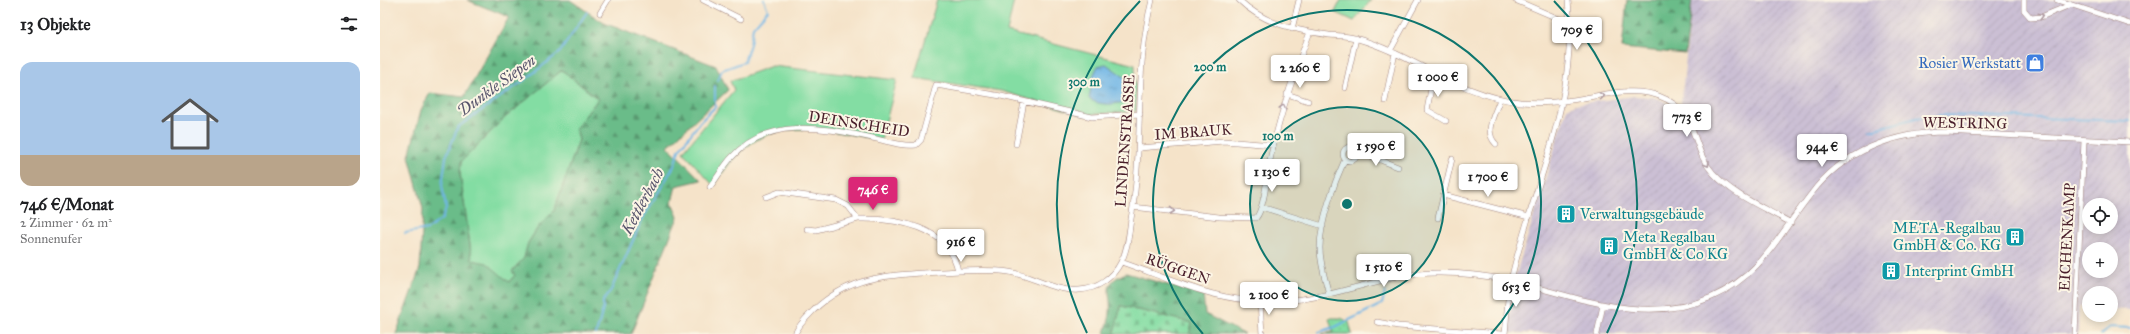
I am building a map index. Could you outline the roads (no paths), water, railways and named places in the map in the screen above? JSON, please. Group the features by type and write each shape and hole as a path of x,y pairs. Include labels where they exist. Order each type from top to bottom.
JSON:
{"street":[{"path":"600,13 608,0"},
{"path":"703,0 741,19"},
{"name":"LINDENSTRASSE","path":"794,333 813,312 837,292 867,279 958,271 1010,272 1056,287 1078,290 1095,287 1105,282 1121,262 1127,243 1133,207 1139,148 1142,46 1152,0"},
{"path":"1240,0 1262,17 1276,24 1292,29 1356,38 1390,50 1472,91 1500,99 1540,103 1633,92 1650,93 1664,98 1677,107 1689,121 1705,161 1716,176 1741,195 1791,222"},
{"path":"1292,29 1299,0"},
{"path":"1390,50 1418,0"},
{"path":"1515,0 1571,24"},
{"path":"1505,334 1510,281 1564,101 1571,24 1568,0"},
{"path":"2024,0 2024,10 2028,16 2034,18 2041,17 2070,5"},
{"path":"2057,0 2130,24"},
{"path":"1133,207 1252,219 1258,216 1273,145 1287,94 1310,32"},
{"path":"1345,88 1356,38"},
{"path":"1384,101 1396,53"},
{"path":"1434,73 1427,110 1446,121"},
{"name":"DEINSCHEID","path":"710,187 728,161 740,149 759,136 772,132 798,127 820,128 916,145 921,140 936,85 995,94 1024,102"},
{"path":"1287,94 1308,101"},
{"path":"1496,144 1490,138 1488,131 1500,99"},
{"path":"1016,144 1024,102 1092,117 1140,114"},
{"name":"WESTRING","path":"1510,281 1603,304 1635,309 1659,309 1685,306 1710,298 1740,281 1759,265 1811,192 1836,168 1863,150 1897,138 1918,134 1946,132 2084,141 2130,142"},
{"name":"IM BRAUK","path":"1139,148 1224,141 1273,145"},
{"name":"EICHENKAMP","path":"2075,334 2084,141"},
{"path":"1329,294 1321,258 1323,226 1335,183 1345,159 1343,153 1347,148 1352,148 1356,153"},
{"path":"1356,153 1360,152 1398,166"},
{"path":"1345,159 1349,161 1354,159 1356,153"},
{"path":"1438,218 1452,159"},
{"path":"766,197 779,192 832,198 846,204 858,220"},
{"path":"1443,195 1529,217"},
{"path":"1261,207 1323,226"},
{"path":"807,229 816,230 858,220 903,223 931,233 948,248 955,259 958,271"},
{"name":"RÜGGEN","path":"1121,262 1217,295 1260,301 1288,301 1329,294 1386,279 1423,273 1460,273 1510,281"},
{"path":"1260,301 1262,334"},
{"path":"1597,334 1603,304"},
{"path":"1378,322 1398,326 1502,334"}],"water":[{"path":"1106,64 1130,81 1131,89 1127,101 1108,104 1098,103 1089,99 1093,76 1098,66"}],"waterway":[{"path":"718,80 722,70 744,62 750,44 753,27 768,10 764,0"},
{"name":"Dunkle Siepen","path":"405,233 428,229 442,219 446,208 442,185 446,157 458,127 526,79 560,52 587,12"},
{"name":"Kettlerbach","path":"596,334 603,309 603,301 611,290 642,220 674,166 679,150 700,122 715,107 715,86"},
{"path":"1871,130 1916,118 1942,115 2130,121"},
{"path":"1319,332 1335,327 1382,304 1385,292"},
{"path":"2101,334 2110,327 2130,328"}],"place":[{"name":"Rosier Werkstatt","path":"2035,63"},
{"name":"Verwaltungsgebäude","path":"1566,214"},
{"name":"META-Regalbau GmbH & Co. KG","path":"2015,237"},
{"name":"Meta Regalbau GmbH & Co KG","path":"1609,246"},
{"name":"Interprint GmbH","path":"1891,271"}]}
